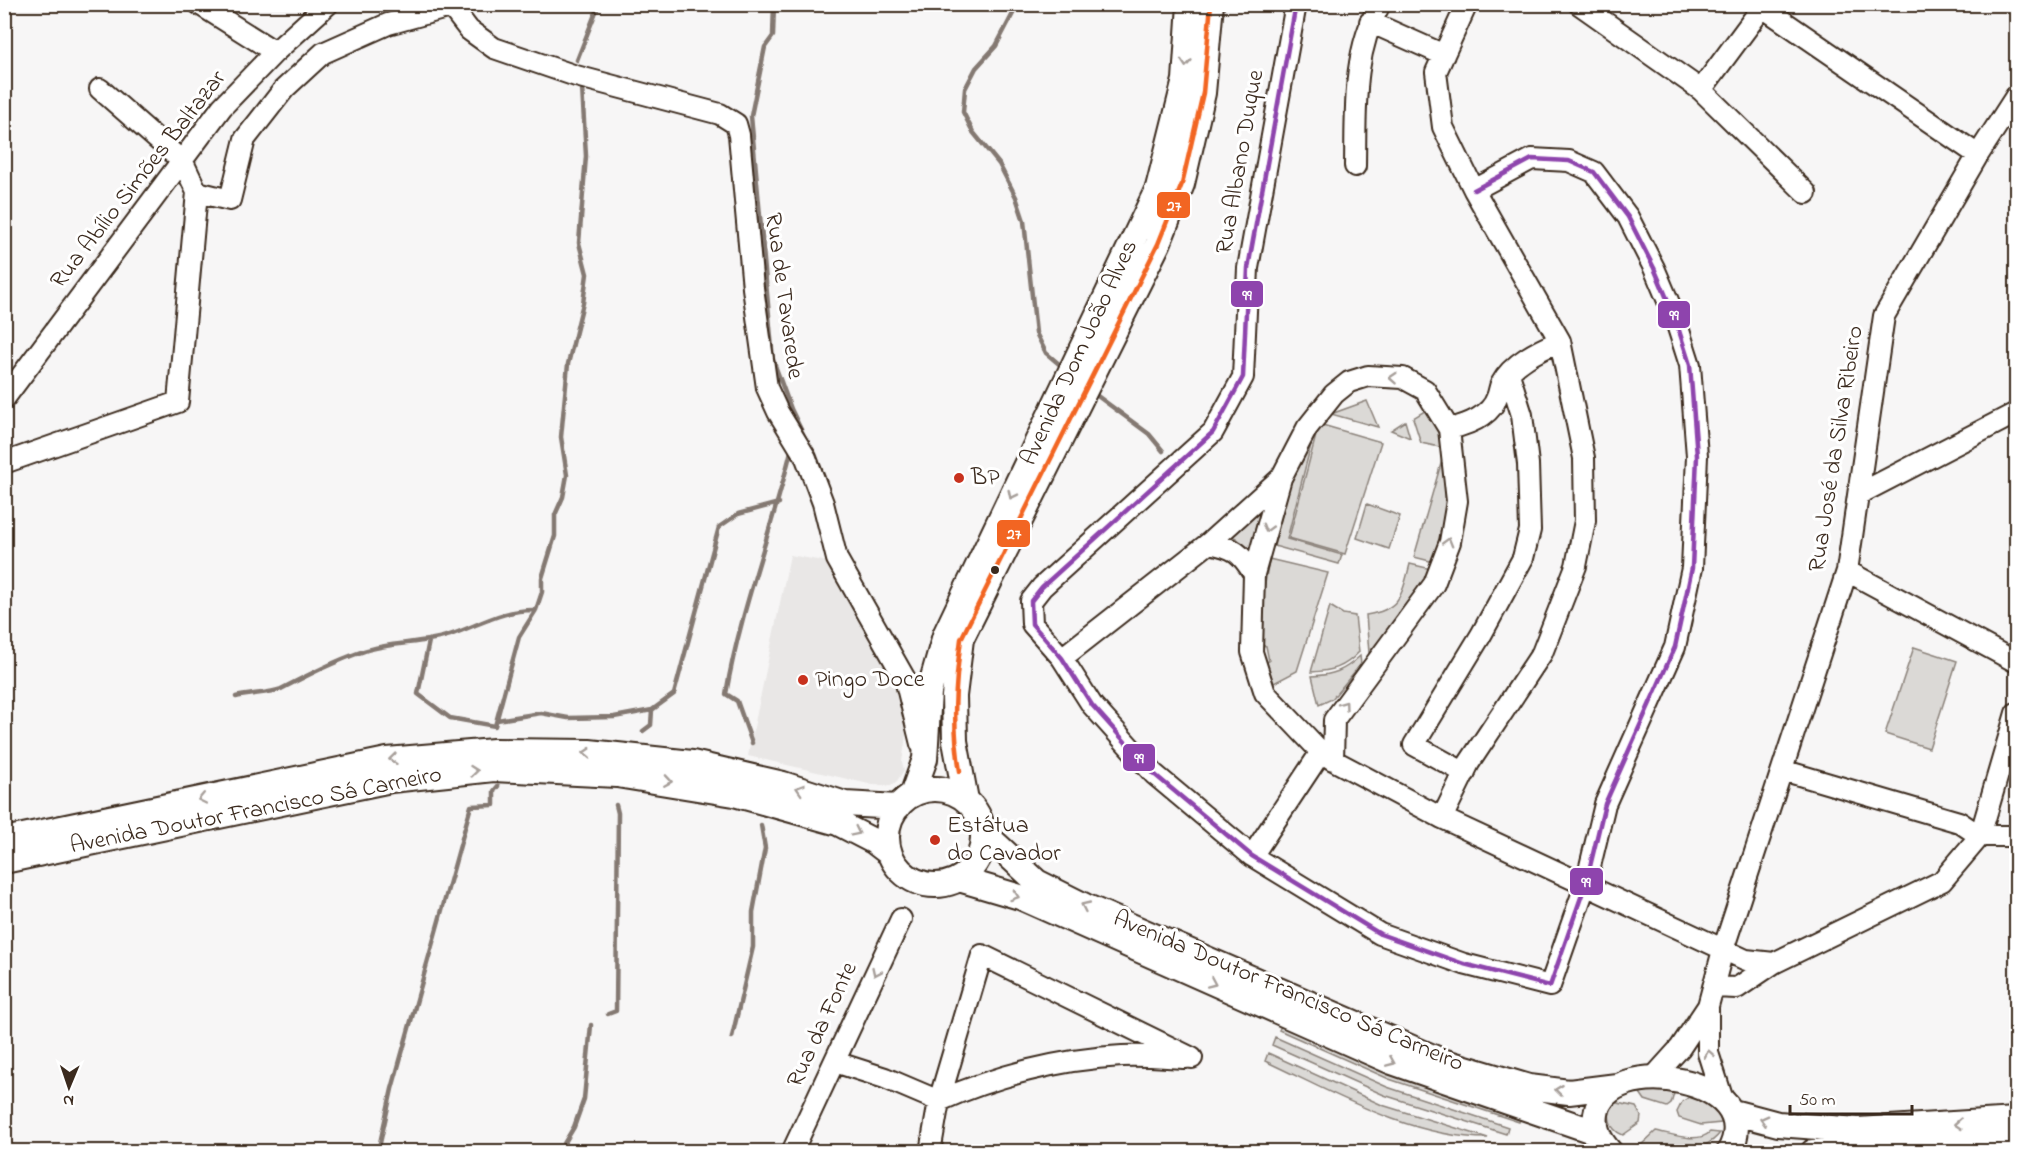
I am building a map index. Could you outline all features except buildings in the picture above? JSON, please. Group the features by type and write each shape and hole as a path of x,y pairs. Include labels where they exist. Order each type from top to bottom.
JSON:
{"main road":[{"name":"Avenida Dom João Alves","path":"905,801 925,759 929,692 945,635 1158,188 1185,80 1190,4"},
{"name":"Avenida Dom João Alves","path":"966,800 954,730 954,696 961,639 1158,244 1182,184 1203,93 1211,4"},
{"name":"Avenida Doutor Francisco Sá Carneiro","path":"4,840 387,760 494,751 588,752 692,762 783,784 845,804 905,801"},
{"name":"Avenida Doutor Francisco Sá Carneiro","path":"4,861 391,780 494,769 617,775 734,794 838,824 873,841 890,854"},
{"path":"939,789 966,800 977,814 983,832 978,860 959,879 941,885 925,884 910,878 898,868 890,854 888,830 905,801 926,790 939,789"},
{"name":"Avenida Doutor Francisco Sá Carneiro","path":"983,832 1037,882 1084,906 1442,1061 1529,1087 1569,1092 1617,1086 1652,1078 1671,1079 1691,1084 1728,1106 1778,1124 1858,1130 2016,1120"},
{"name":"Avenida Doutor Francisco Sá Carneiro","path":"959,879 1020,897 1403,1067 1563,1119 1602,1145"},
{"path":"1602,1145 1595,1124 1597,1109 1605,1095 1617,1086"},
{"path":"1728,1106 1737,1127 1735,1142 1729,1152"},
{"path":"1813,1152 2016,1139"}],"street":[{"path":"199,4 275,52"},
{"name":"Rua Abílio Simões Baltazar","path":"4,399 183,162 222,106 275,52 328,4"},
{"name":"Rua Albano Duque","path":"1062,658 1032,624 1031,601 1042,587 1213,432 1243,377 1248,268 1296,4"},
{"path":"1355,166 1356,72 1370,22 1380,4"},
{"path":"1442,818 1465,773 1542,653 1576,566 1585,521 1584,458 1560,341 1474,190 1443,127 1436,72 1467,4"},
{"path":"1579,4 1701,90 1806,193"},
{"path":"197,192 230,200 245,139 284,89 322,53 388,24 450,6"},
{"name":"Rua de Tavarede","path":"450,6 469,30 494,48 566,72 720,114 736,124 739,135 754,298 767,388 778,412 806,458 824,503 837,559 905,678 925,759"},
{"path":"1701,90 1760,7 1978,155"},
{"path":"1370,22 1444,55"},
{"path":"4,463 178,402 197,192 183,162 100,88"},
{"name":"Rua José da Silva Ribeiro","path":"1728,1106 1708,1053 1708,1006 1723,950 1847,571 1884,316 1978,155 2016,96"},
{"path":"1281,478 1209,543 1062,658 1092,705 1154,774 1252,856 1380,934 1464,964 1550,986 1586,884 1605,804 1675,647 1692,568 1697,456 1690,365 1674,315 1654,268 1628,217 1594,172 1569,160 1532,159 1474,190"},
{"path":"1449,429 1479,418 1491,408 1501,384 1509,374 1535,352 1560,341"},
{"path":"1465,773 1414,745 1481,635 1523,558 1528,540 1530,530 1528,464 1522,415 1509,374"},
{"path":"1252,856 1327,756 1334,720 1434,584 1450,542 1457,501 1449,429 1425,390 1403,378 1368,376 1349,382 1334,394 1307,428 1281,478 1254,574 1252,652 1265,693 1327,756 1442,818 1723,950 1746,960 1774,963"},
{"path":"1859,494 2016,413"},
{"path":"1209,543 1230,547 1242,555 1254,574"},
{"path":"1847,571 2016,662"},
{"path":"1713,987 1737,988 1774,963 1942,881 1980,836 2016,714"},
{"path":"1782,770 1959,822 1980,836 2016,836"},
{"name":"Rua da Fonte","path":"792,1152 900,919"},
{"path":"835,1062 885,1078 939,1101 970,1087 1046,1066 1121,1056 1192,1058 982,955 939,1101 930,1152"},
{"name":"Rua José da Silva Ribeiro","path":"1652,1078 1680,1048 1708,1006"}],"shaded area":[{"path":"1367,401 1378,427 1331,414"},
{"path":"1428,409 1440,431 1444,448 1421,443 1413,418"},
{"path":"1405,421 1410,438 1391,430"},
{"path":"1319,424 1381,442 1345,554 1289,538"},
{"path":"1316,425 1287,539 1342,555 1339,564 1274,546 1296,460"},
{"path":"1442,460 1446,466 1445,515 1434,562 1414,557"},
{"path":"1266,500 1251,551 1236,538 1225,534"},
{"path":"1367,504 1400,516 1389,549 1357,538"},
{"path":"790,555 834,563 896,670 906,711 907,729 902,762 904,770 891,786 873,785 748,756"},
{"path":"1269,559 1328,573 1297,671 1274,683 1265,662 1269,661 1266,646 1261,645 1262,603"},
{"path":"1410,564 1431,569 1417,594 1369,653 1366,615 1377,613 1393,605 1402,592"},
{"path":"1330,606 1343,614 1355,616 1359,652 1337,668 1311,672"},
{"path":"1914,647 1957,661 1929,748 1885,734"},
{"path":"1360,656 1361,664 1332,699 1319,705 1312,676 1338,671"},
{"path":"1283,1021 1523,1113 1519,1122 1389,1079 1279,1030"},
{"path":"1275,1037 1387,1087 1508,1127 1506,1134 1384,1095 1272,1045"},
{"path":"1268,1053 1382,1105 1488,1138 1459,1136 1401,1122 1345,1099 1265,1061"},
{"path":"1638,1090 1675,1090 1671,1104 1667,1107 1645,1100"},
{"path":"1692,1095 1715,1109 1721,1123 1701,1125 1679,1118 1677,1112 1682,1102"},
{"path":"1613,1102 1636,1107 1641,1116 1640,1123 1623,1135 1615,1130 1610,1122"},
{"path":"1656,1131 1692,1138 1705,1136 1710,1132 1720,1133 1704,1146 1683,1151 1661,1151 1640,1146"}],"waterway":[{"path":"577,60 599,4"},
{"path":"774,4 773,36 765,47 751,116 773,360 791,409 806,440"},
{"path":"1018,4 996,46 976,68 965,89 963,112 973,132 999,164 1016,197 1024,221 1036,333 1046,353 1065,369"},
{"path":"429,641 418,694 450,718 495,726 519,637 536,610 542,592 542,578 555,536 555,515 563,497 567,475 561,437 568,364 583,303 587,274 579,243 586,156 582,87"},
{"path":"1092,392 1149,434 1163,451"},
{"path":"752,743 737,701 726,694 747,602 791,451"},
{"path":"497,720 541,713 568,718 614,717 652,710 674,694 719,527 738,514 779,503"},
{"path":"236,697 281,689 364,651 439,638 502,615 536,610"},
{"path":"643,731 651,725 652,710"},
{"path":"378,1152 392,1089 471,806 494,805 494,791 498,786"},
{"path":"608,1014 616,1011 618,813 616,805"},
{"path":"732,1037 753,947 753,912 765,848 761,825"},
{"path":"559,1152 574,1127 584,1099 591,1025"}],"transit line":[{"name":"27","path":"960,771 955,705 961,639 1158,244 1182,184 1203,93 1211,4"},
{"name":"99","path":"1296,4 1248,268 1243,377 1213,432 1042,587 1031,601 1032,624 1062,658 1092,705 1154,774 1252,856 1380,934 1464,964 1550,986 1586,883 1605,804 1675,647 1692,568 1697,456 1690,365 1674,315 1654,268 1628,217 1594,172 1569,161 1532,159 1474,190"}],"place":[{"name":"BP","path":"959,478"},
{"name":"Pingo Doce","path":"803,680"},
{"name":"Estátua do Cavador","path":"935,840"}]}
